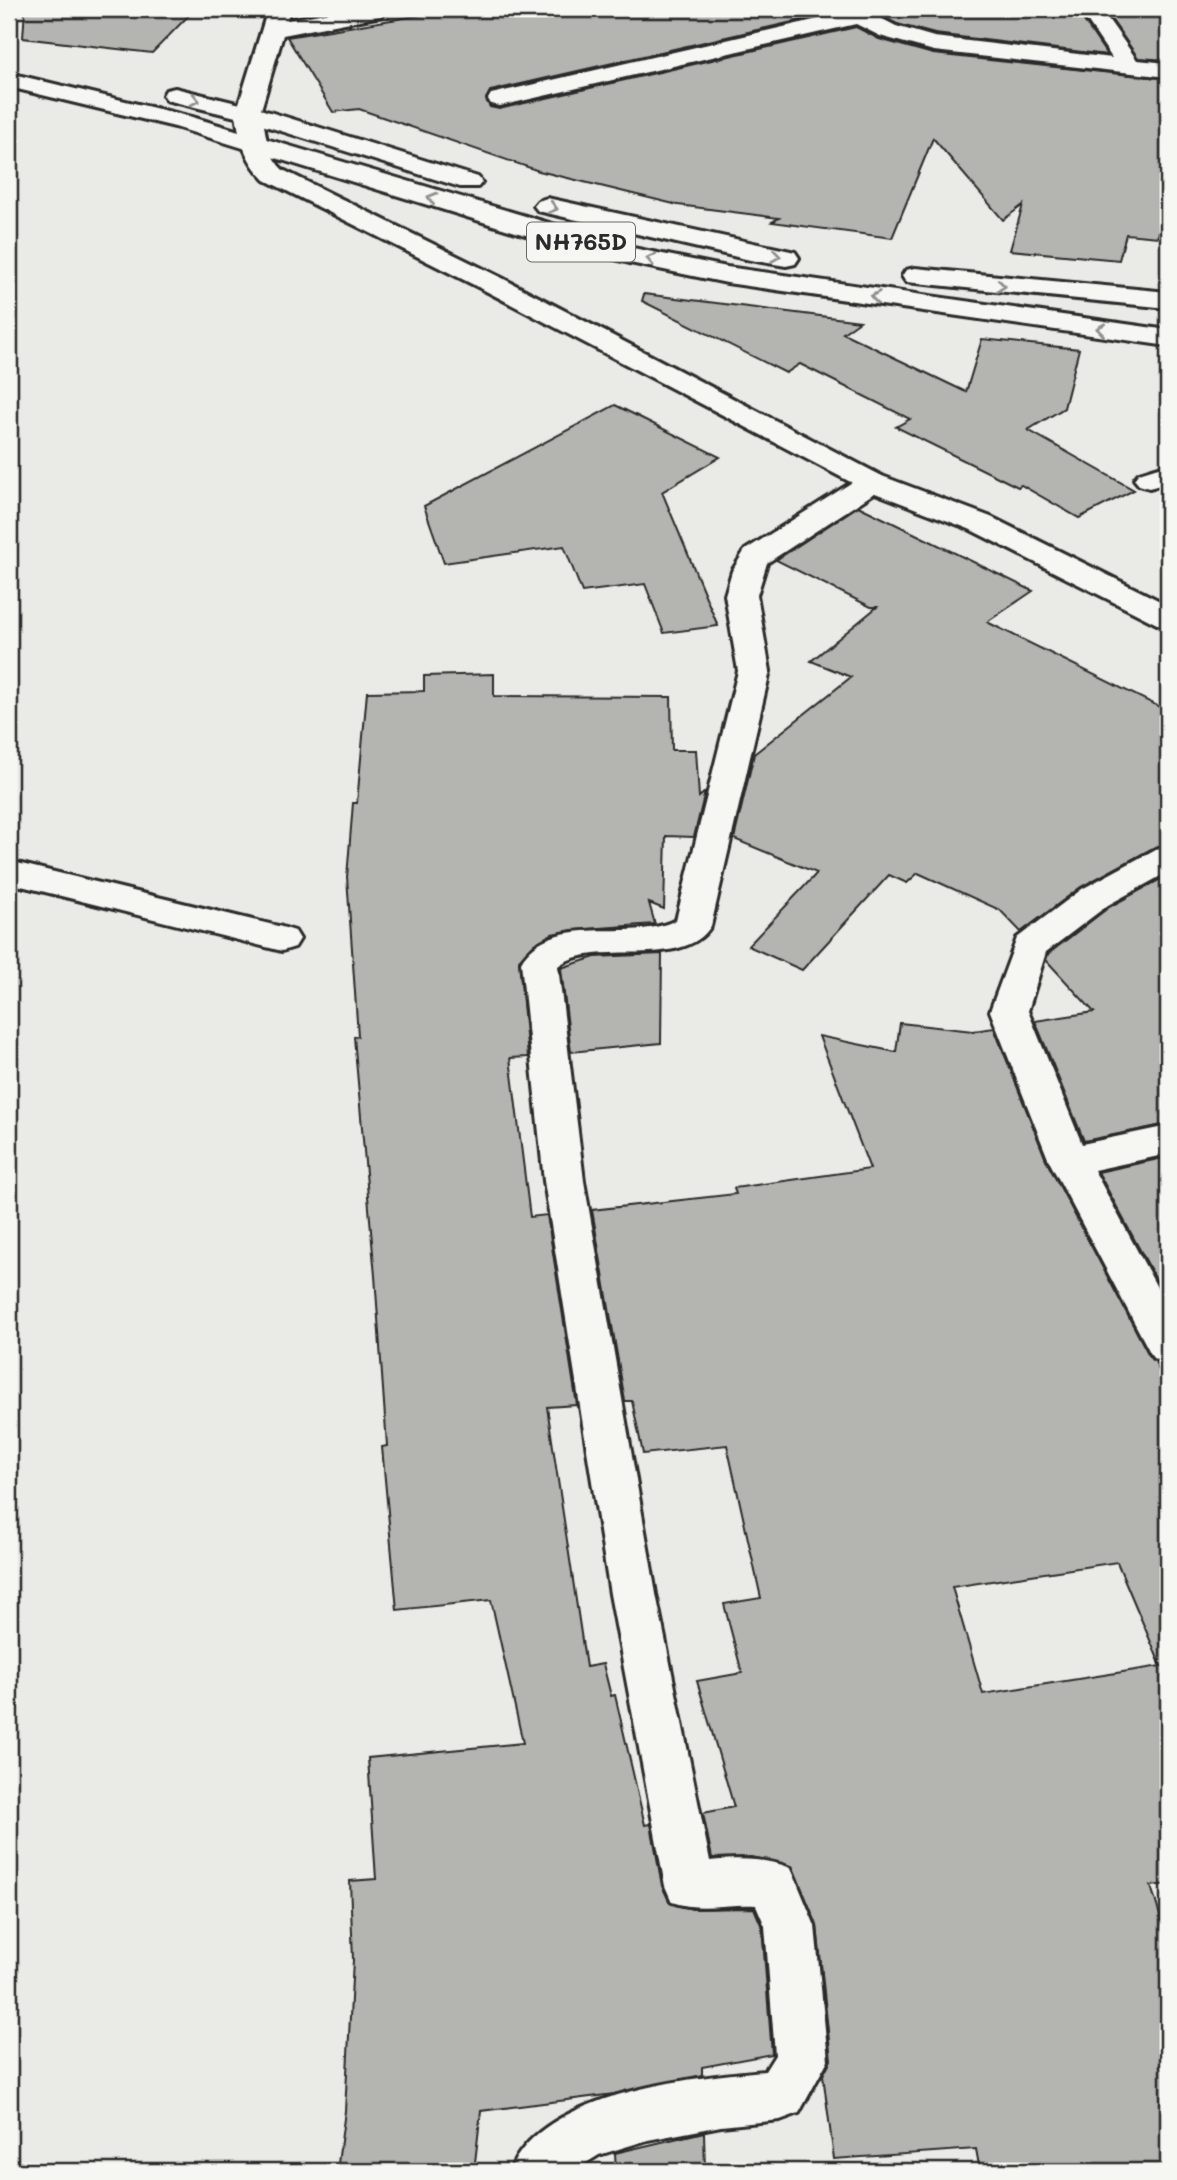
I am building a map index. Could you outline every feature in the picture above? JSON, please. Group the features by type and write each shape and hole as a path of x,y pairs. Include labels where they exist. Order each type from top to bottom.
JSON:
{"main road":[{"path":"381,9 276,20 248,113 252,144 261,164 274,175 493,284 872,482 980,523 1168,617"},
{"path":"1090,9 1130,68"},
{"path":"500,99 853,13 903,35 949,45 1130,68 1168,70"},
{"path":"9,59 39,63 248,113 499,191"},
{"name":"NH765D","path":"9,80 183,122 630,255 727,275 1168,338"},
{"name":"NH765D","path":"525,200 750,252 815,262"},
{"path":"894,273 959,282 1168,300"},
{"path":"537,2171 544,2158 590,2134 652,2111 724,2099 780,2095 802,2060 790,1926 773,1884 734,1881 690,1886 633,1594 564,1181 539,962 558,947 673,936 693,926 754,671 741,596 747,571 756,558 872,482"},
{"path":"1168,857 1095,897 1030,946 1009,1011 1069,1161 1168,1347"},
{"path":"9,872 282,939"},
{"path":"1069,1161 1168,1140"}],"building":[{"path":"25,9 195,9 152,53 23,38"},
{"path":"459,9 834,9 836,12 490,91 486,100 490,107 499,109 856,27 879,39 933,54 1168,79 1168,182 1158,237 1126,234 1119,260 1010,250 1023,205 1003,220 933,138 892,238 772,222 779,218 678,205 539,171 359,109 333,112 287,37"},
{"path":"868,9 1076,9 1107,55 935,34 897,24"},
{"path":"1104,9 1168,9 1168,60 1138,58"},
{"path":"644,294 860,321 843,333 966,392 982,339 1079,349 1064,408 1028,430 1134,490 1079,518 1021,485 1018,487 896,427 910,419 800,364 786,373 642,301"},
{"path":"615,405 720,457 662,492 718,626 664,633 645,584 582,592 564,546 444,563 424,506"},
{"path":"858,506 1033,591 987,622 1168,711 1168,844 1155,847 1081,887 1021,932 1000,910 918,873 907,883 889,875 802,970 748,946 817,873 734,839 754,754 851,677 811,661 877,607 871,607 776,560"},
{"path":"494,674 494,696 671,697 672,750 696,750 699,797 705,792 694,837 666,836 664,909 649,903 655,924 552,934 534,944 519,960 528,1057 510,1058 530,1217 547,1215 577,1405 547,1407 586,1667 603,1664 611,1696 615,1695 645,1825 651,1824 662,1886 670,1903 692,1909 754,1908 762,1927 772,2054 702,2067 702,2075 614,2094 481,2111 474,2171 337,2171 345,2111 353,1960 350,1881 376,1879 368,1758 523,1743 491,1600 397,1610 382,1447 387,1446 375,1276 354,1037 358,1036 347,877 367,692 424,691 424,676"},
{"path":"1168,875 1168,1124 1084,1141 1035,1021 1094,1012 1046,960 1048,954 1109,907"},
{"path":"662,954 661,1043 571,1052 561,968 595,957"},
{"path":"900,1023 973,1031 994,1028 1047,1162 1151,1359 1155,1361 1168,1392 1168,1884 1151,1886 1168,1942 1168,2171 980,2171 976,2149 834,2159 823,2075 831,2060 817,1925 792,1866 751,1857 712,1858 703,1813 734,1807 697,1681 742,1673 724,1604 761,1598 727,1445 643,1454 632,1401 625,1401 592,1210 736,1194 734,1188 870,1169 819,1036 896,1052","holes":["1117,1562 1161,1666 983,1694 952,1587"]},
{"path":"1168,1157 1168,1300 1167,1300 1098,1172"},
{"path":"704,2132 705,2171 616,2171 615,2153"}]}
